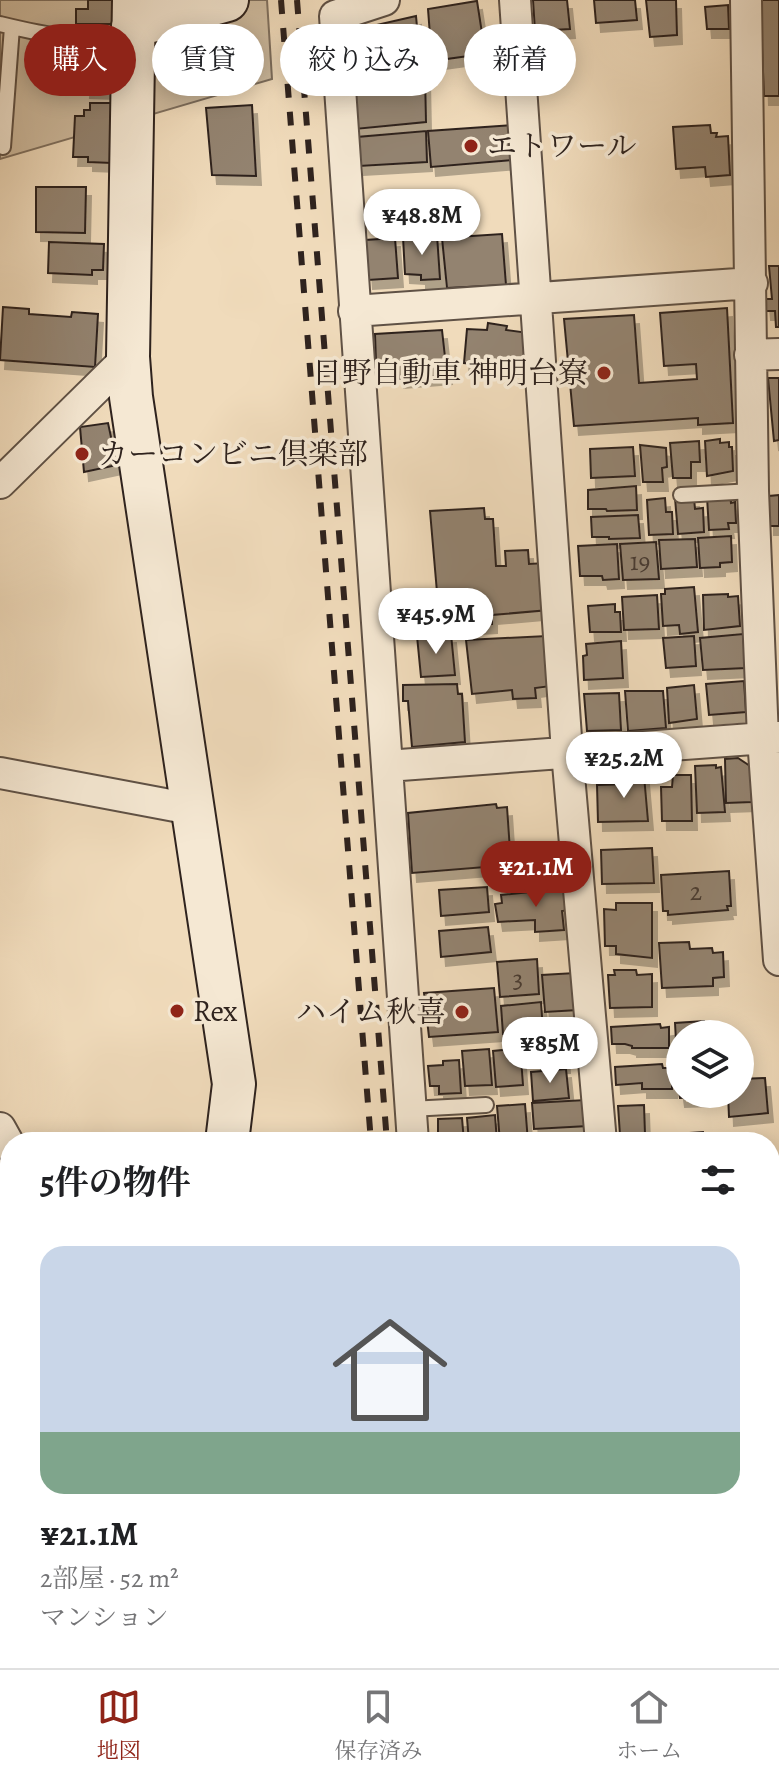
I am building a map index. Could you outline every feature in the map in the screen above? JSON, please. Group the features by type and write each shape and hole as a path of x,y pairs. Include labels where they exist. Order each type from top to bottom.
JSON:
{"street":[{"path":"227,0 133,13 128,357 131,397 191,809 234,1084 228,1132"},
{"path":"384,0 335,16 412,1132"},
{"path":"515,0 567,752 600,1132"},
{"path":"746,0 752,283 765,355 753,491 771,738 779,960"},
{"path":"354,311 752,283"},
{"path":"0,483 128,357"},
{"path":"387,766 771,738"},
{"path":"0,773 191,809"}],"lane":[{"path":"3,147 6,25 59,36 113,37 133,13"},
{"path":"681,495 753,491"},
{"path":"410,1109 486,1105"}],"shaded area":[{"path":"0,0 267,0 272,79 264,81 264,24 152,24 152,96 214,96 0,159"}],"building":[{"path":"88,0 113,0 113,24 76,24 76,9 88,9"},
{"path":"533,0 567,0 569,24 535,24"},
{"path":"594,0 635,0 637,20 596,23"},
{"path":"646,0 676,0 677,35 650,37"},
{"path":"760,0 779,0 779,96 764,96"},
{"path":"477,1 481,24 464,24 464,57 448,59 448,24 429,24 428,9"},
{"path":"728,5 729,29 707,29 705,7"},
{"path":"416,16 417,24 381,24"},
{"path":"354,96 425,96 426,122 355,129"},
{"path":"90,103 113,103 112,163 88,162 88,157 73,157 75,116 84,116 84,110 90,110"},
{"path":"252,105 256,176 212,175 206,108"},
{"name":"エトワール","path":"513,125 514,160 431,167 428,131"},
{"path":"710,125 711,133 717,133 716,137 728,136 730,175 706,177 705,167 676,169 673,127"},
{"path":"426,131 427,162 359,166 357,137"},
{"path":"36,187 86,187 85,233 36,232"},
{"path":"502,234 506,285 447,288 442,238"},
{"path":"437,235 440,279 421,280 421,275 405,274 403,237"},
{"path":"395,238 398,278 368,280 365,240"},
{"path":"49,242 104,244 103,270 92,270 92,275 48,273"},
{"path":"769,266 779,266 779,327 776,327 775,311 766,311 765,299 772,299"},
{"path":"3,307 29,309 29,314 71,317 72,312 98,314 95,367 0,360"},
{"name":"日野自動車 神明台寮","path":"727,308 733,423 698,425 698,418 574,426 564,319 634,315 639,383 697,379 696,364 664,366 660,313"},
{"path":"488,323 507,326 506,330 529,333 526,369 464,363 467,329 487,330"},
{"path":"442,330 447,375 399,379 397,361 376,362 375,334"},
{"path":"768,378 779,378 779,440 774,441"},
{"path":"108,423 117,465 84,472 80,427"},
{"path":"720,439 720,443 729,442 729,447 732,447 733,471 707,476 705,441"},
{"path":"699,441 700,462 691,462 691,478 673,478 670,443"},
{"path":"640,445 666,448 667,467 662,468 663,482 643,482"},
{"path":"633,447 635,476 591,478 590,449"},
{"path":"636,486 637,510 588,509 588,490"},
{"path":"779,495 779,526 769,526 769,496"},
{"path":"730,496 731,503 735,502 736,523 728,523 729,529 709,530 707,497"},
{"path":"665,498 666,512 672,512 673,534 649,535 647,500"},
{"path":"675,498 694,498 695,509 703,508 704,532 678,534"},
{"path":"484,508 485,519 493,519 496,566 506,566 505,551 528,550 529,564 545,563 549,610 492,615 492,624 440,627 430,511"},
{"path":"638,515 640,538 592,537 591,517"},
{"path":"731,536 732,562 720,563 720,567 700,568 698,538"},
{"path":"695,539 697,567 661,569 659,540"},
{"path":"656,542 659,579 623,580 620,544"},
{"path":"617,544 619,579 580,576 578,546"},
{"path":"694,587 698,632 680,634 679,625 663,626 661,594 665,594 665,589"},
{"path":"728,594 728,597 738,596 740,626 704,630 703,595"},
{"path":"657,595 659,629 624,630 622,597"},
{"path":"615,604 615,612 620,612 621,632 590,632 588,606"},
{"path":"451,634 455,675 421,677 417,636"},
{"path":"743,634 746,668 703,670 700,638"},
{"path":"547,636 551,686 535,688 536,698 513,699 512,690 472,694 466,640"},
{"path":"694,636 696,666 666,668 663,638"},
{"path":"621,641 623,678 584,680 586,644"},
{"path":"744,681 746,712 709,715 706,684"},
{"path":"457,684 458,694 462,694 465,742 412,747 408,701 403,701 403,685"},
{"path":"694,685 697,719 669,723 667,688"},
{"path":"625,691 663,691 666,728 628,731"},
{"path":"619,693 621,730 587,731 584,694"},
{"path":"738,758 750,766 752,802 726,803 725,759"},
{"path":"643,764 648,821 598,822 597,785 630,784 632,765"},
{"path":"716,765 716,768 721,767 725,812 697,813 695,766"},
{"path":"673,775 691,775 692,821 662,821 661,787 672,787"},
{"path":"496,804 497,808 507,807 511,865 412,873 408,813"},
{"path":"652,848 654,883 602,884 601,850"},
{"path":"729,871 731,906 727,906 728,910 668,915 668,911 663,911 661,875"},
{"path":"487,887 489,912 441,916 439,890"},
{"path":"568,888 569,910 562,911 564,930 535,932 535,920 498,922 495,904 502,903 501,895"},
{"path":"616,903 652,903 652,958 616,954 616,946 605,946 604,909 616,910"},
{"path":"488,927 491,952 441,957 439,931"},
{"path":"689,942 690,949 712,948 713,953 723,952 724,977 713,978 713,986 662,988 659,943"},
{"path":"537,959 539,994 500,997 497,962"},
{"path":"614,970 636,970 637,975 652,974 652,1007 610,1008 608,975 615,975"},
{"path":"575,973 578,1010 545,1012 542,975"},
{"name":"ハイム秋喜","path":"494,988 498,1032 429,1037 424,993"},
{"path":"541,1002 543,1031 503,1034 501,1006"},
{"path":"660,1024 661,1028 666,1027 666,1048 632,1048 625,1044 612,1044 611,1027"},
{"path":"563,1041 565,1064 536,1065 536,1043"},
{"path":"489,1049 492,1085 465,1086 462,1051"},
{"path":"513,1049 514,1058 521,1058 523,1085 496,1087 493,1051"},
{"path":"459,1060 461,1093 439,1094 439,1086 430,1086 428,1066"},
{"path":"662,1064 666,1068 666,1089 642,1089 642,1083 616,1085 615,1067"},
{"path":"566,1069 569,1098 533,1101 531,1072"},
{"path":"754,1078 765,1078 768,1113 729,1117 729,1108 754,1108"},
{"path":"586,1100 588,1126 534,1129 532,1103"},
{"path":"525,1104 527,1132 499,1132 497,1106"},
{"path":"644,1105 645,1132 620,1132 618,1106"},
{"path":"495,1115 496,1132 468,1132 467,1118"},
{"path":"462,1118 463,1132 438,1132 438,1119"}],"railway":[{"path":"281,0 370,1132"},
{"path":"297,0 386,1132"}],"place":[{"name":"エトワール","path":"471,146"},
{"name":"日野自動車 神明台寮","path":"604,373"},
{"name":"カーコンビニ倶楽部","path":"82,454"},
{"name":"Rex","path":"177,1011"},
{"name":"ハイム秋喜","path":"462,1012"}]}
